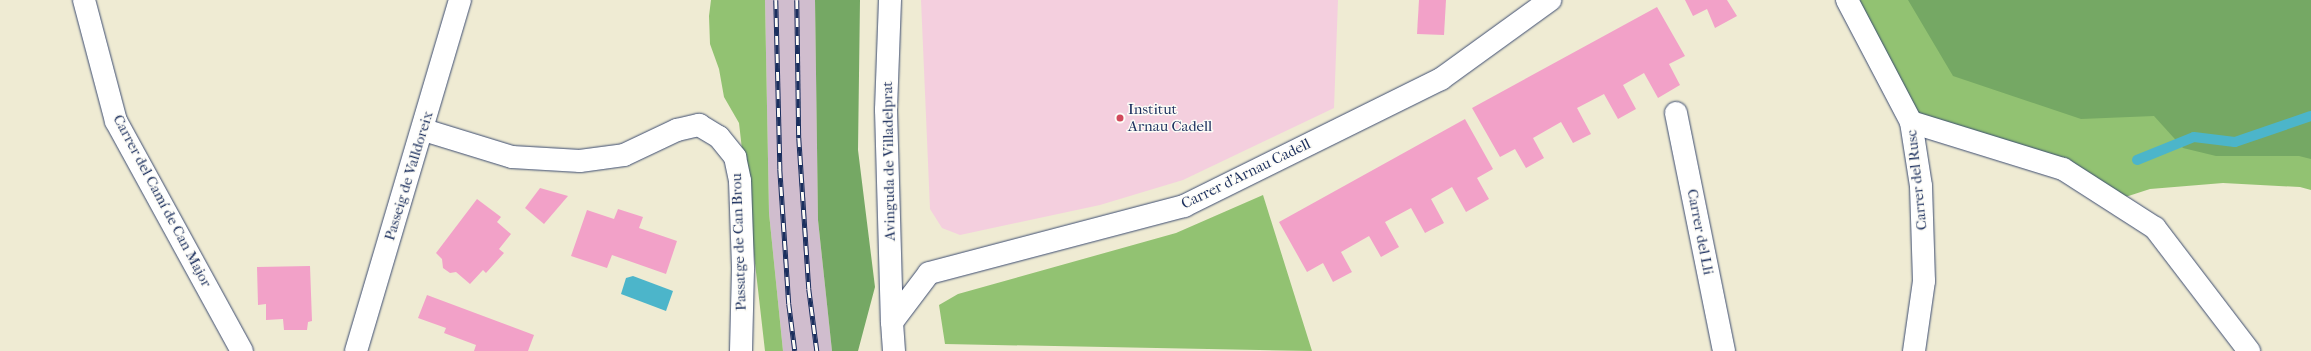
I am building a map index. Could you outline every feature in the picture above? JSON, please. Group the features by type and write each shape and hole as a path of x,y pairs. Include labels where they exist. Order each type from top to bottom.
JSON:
{"street":[{"name":"Carrer del Camí de Can Major","path":"84,0 116,121 242,351"},
{"name":"Passeig de Valldoreix","path":"356,351 424,130 460,0"},
{"name":"Avinguda de Villadelprat","path":"890,0 886,110 892,322"},
{"name":"Carrer d'Arnau Cadell","path":"892,322 929,273 1184,206 1441,79 1550,0"},
{"name":"Carrer del Rusc","path":"1847,0 1911,122 1921,186 1924,281 1914,351"},
{"name":"Carrer del Lli","path":"1676,113 1724,351"},
{"path":"1911,122 2063,169 2155,228 2249,351"},
{"name":"Passatge de Can Brou","path":"424,130 512,157 580,161 624,155 677,130 699,125 719,137 735,157 740,181 743,269 741,351"},
{"path":"892,322 894,351"}],"shaded area":[{"path":"765,0 815,0 818,220 832,351 783,351 769,213"},
{"name":"Institut Arnau Cadell","path":"921,0 1338,0 1334,108 1183,180 1100,205 960,235 942,228 930,209"}],"green space":[{"path":"711,0 765,0 769,213 783,351 765,351 739,123 724,97 719,69 710,44 709,16"},
{"path":"815,0 860,0 858,150 875,287 858,351 832,351 818,220"},
{"path":"1847,0 2311,0 2311,190 2300,187 2223,183 2150,189 2113,201 2063,169 1911,122"},
{"path":"1908,0 2311,0 2311,159 2299,156 2216,156 2183,148 2154,116 2081,119 1953,76"},
{"path":"1263,195 1312,351 945,344 939,305 958,294 1176,233"}],"water":[{"path":"633,276 673,291 666,311 621,294 626,278"}],"building":[{"path":"1419,0 1446,0 1444,35 1417,34"},
{"path":"1685,0 1727,0 1737,16 1715,28 1707,9 1693,16"},
{"path":"1657,7 1685,56 1669,64 1680,85 1658,98 1644,73 1623,85 1636,109 1618,119 1604,94 1577,108 1591,134 1573,143 1561,122 1533,138 1544,158 1526,168 1515,149 1500,157 1472,108"},
{"path":"1465,119 1493,169 1477,178 1489,199 1466,212 1452,187 1431,199 1444,223 1425,233 1411,208 1385,222 1399,247 1381,257 1369,236 1341,252 1352,272 1333,282 1323,263 1307,272 1279,222"},
{"path":"540,188 568,196 544,224 525,208"},
{"path":"477,199 501,217 497,222 511,234 499,249 504,253 486,273 483,270 470,284 456,272 450,273 443,268 442,259 436,253"},
{"path":"618,209 643,217 639,228 677,241 666,274 612,255 607,268 571,256 587,210 614,219"},
{"path":"310,266 312,321 308,322 307,330 284,330 283,319 266,320 266,304 258,305 257,267"},
{"path":"427,295 534,335 528,351 474,351 476,345 444,333 446,328 418,318"}],"waterway":[{"path":"2137,160 2194,137 2235,142 2311,116"}],"railway":[{"path":"776,0 780,169 789,304 795,351"},
{"path":"797,0 799,138 809,289 817,351"}],"place":[{"name":"Institut Arnau Cadell","path":"1120,118"}]}
